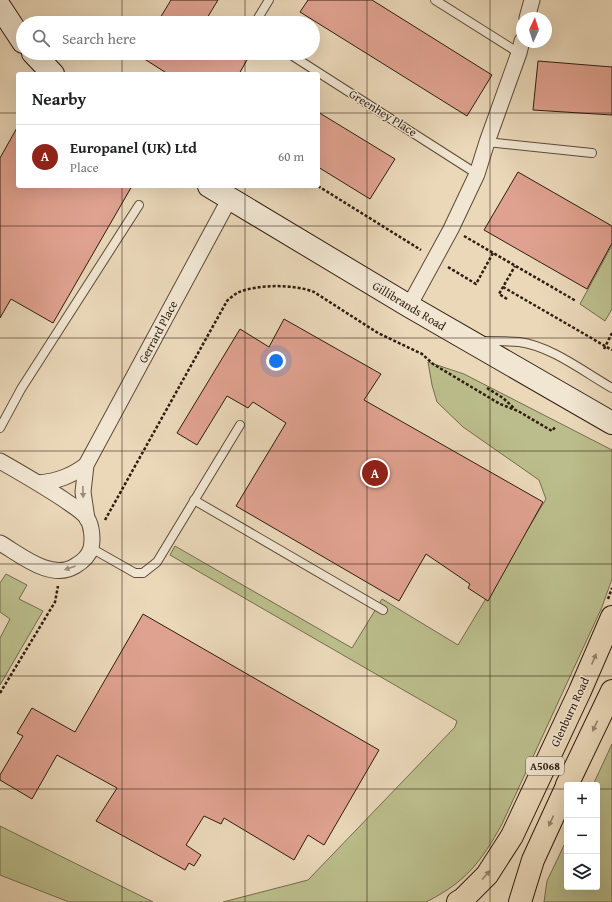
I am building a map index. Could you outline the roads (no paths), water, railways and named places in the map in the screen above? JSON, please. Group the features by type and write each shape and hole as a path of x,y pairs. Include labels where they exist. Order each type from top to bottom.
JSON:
{"main road":[{"name":"Glenburn Road","path":"458,902 463,899 487,875 512,836 580,692 612,617"},
{"name":"A5068","path":"568,782 612,691"},
{"path":"554,747 580,759"},
{"name":"A5068","path":"520,902 533,860 564,792"}],"street":[{"path":"529,12 532,0"},
{"path":"0,7 16,31"},
{"path":"409,306 451,229 477,174 521,48"},
{"path":"40,60 51,72"},
{"name":"Gillibrands Road","path":"212,188 409,306 612,423"},
{"name":"Gerrard Place","path":"91,544 91,529 83,492 86,465 230,198"},
{"path":"0,460 39,483 80,511 88,519"},
{"name":"Gerrard Place","path":"39,483 63,479 74,474 86,465"},
{"path":"0,543 49,570 71,569 86,557 91,544"}],"lane":[{"path":"259,16 269,0"},
{"path":"436,0 516,44"},
{"name":"Greenhey Place","path":"299,60 318,72"},
{"name":"Greenhey Place","path":"320,73 477,174"},
{"path":"487,142 592,153"},
{"path":"0,428 21,389 139,205"},
{"path":"467,340 519,342 540,348 558,356 612,388"},
{"path":"91,544 135,573 142,573 157,562 240,425"},
{"path":"194,500 383,610"}],"place":[{"name":"Europanel (UK) Ltd","path":"375,473"}]}
